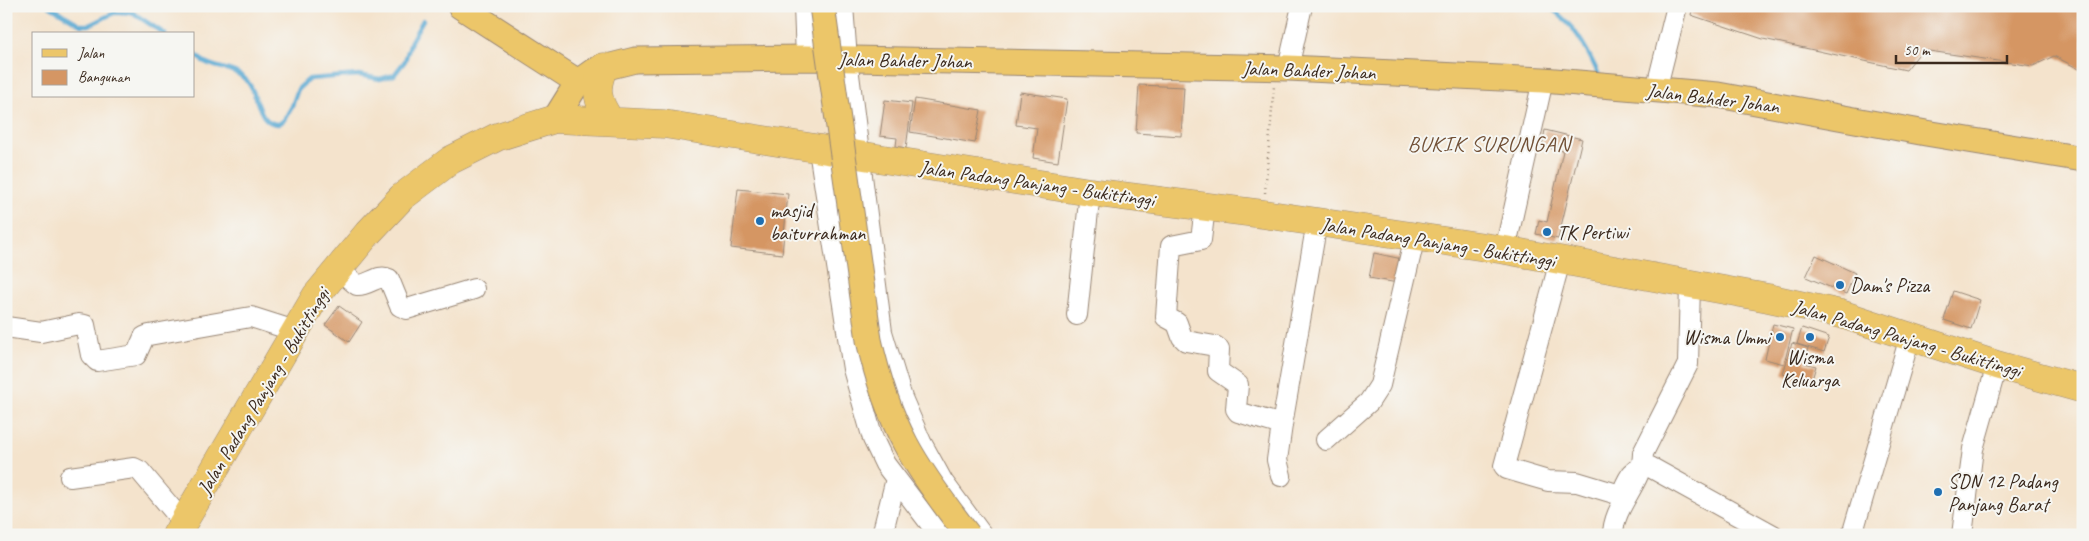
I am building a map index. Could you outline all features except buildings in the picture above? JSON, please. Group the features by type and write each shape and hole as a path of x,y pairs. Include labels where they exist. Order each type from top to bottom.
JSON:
{"highway":[{"path":"604,67 597,87 598,98 601,108 610,120"},
{"name":"Jalan Padang Panjang - Bukittinggi","path":"179,528 316,296 368,233 402,197 451,160 497,137 555,119 610,120 664,124 860,157 1090,192 1263,214 1505,250 1841,314 1996,365 2083,389"}],"main road":[{"path":"460,6 578,82"},
{"path":"813,6 860,343 868,378 877,408 898,455 910,475 956,535"},
{"path":"822,6 868,330 877,376 898,434 917,467 968,535"},
{"name":"Jalan Bahder Johan","path":"555,119 578,82 595,70 635,60 847,58 1282,68 1543,80 1718,95 1926,133 2083,159"}],"street":[{"path":"804,6 806,58"},
{"path":"843,6 847,58 882,332 902,398 921,442 943,482 982,535"},
{"path":"1282,68 1302,6"},
{"path":"1656,90 1677,6"},
{"path":"1505,250 1543,80"},
{"path":"819,150 853,369 873,439 885,464 939,535"},
{"path":"1077,315 1090,192"},
{"path":"1204,207 1201,240 1171,246 1166,317 1177,323 1182,337 1186,341 1215,346 1219,349 1218,371 1238,385 1236,409 1238,412 1282,425"},
{"path":"1281,476 1277,460 1317,222"},
{"path":"1326,440 1369,402 1380,385 1415,236"},
{"path":"1560,261 1504,466 1507,469 1548,481 1577,482 1616,494 1622,493 1632,471 1643,466 1650,467 1773,535"},
{"path":"339,270 357,285 366,285 381,277 386,277 400,306 406,309 474,288"},
{"path":"1613,535 1618,517 1643,466 1643,453 1688,364 1690,284"},
{"path":"6,326 41,332 79,324 85,325 91,355 97,361 136,355 142,340 149,335 245,318 257,319 295,331"},
{"path":"1852,535 1910,337"},
{"path":"1962,535 1973,449 1996,365"},
{"path":"70,477 134,468 140,471 179,528"},
{"path":"882,535 896,479"}],"path":[{"path":"1263,214 1282,68"}],"waterway":[{"path":"49,6 81,25 89,25 114,13 133,13 162,32"},
{"path":"1548,6 1565,20 1578,36 1598,73"},
{"path":"195,54 206,63 241,76 251,87 266,120 279,124 284,120 292,106 298,89 309,79 359,75 380,79 394,75 405,61 411,41 423,20"}],"place":[{"name":"masjid baiturrahman","path":"760,221"},
{"name":"TK Pertiwi","path":"1547,232"},
{"name":"Dam's Pizza","path":"1840,285"},
{"name":"Wisma Ummi","path":"1780,337"},
{"name":"Wisma Keluarga","path":"1810,337"},
{"name":"SDN 12 Padang Panjang Barat","path":"1938,492"}],"district":[{"name":"BUKIK SURUNGAN","path":"1489,143"}]}
